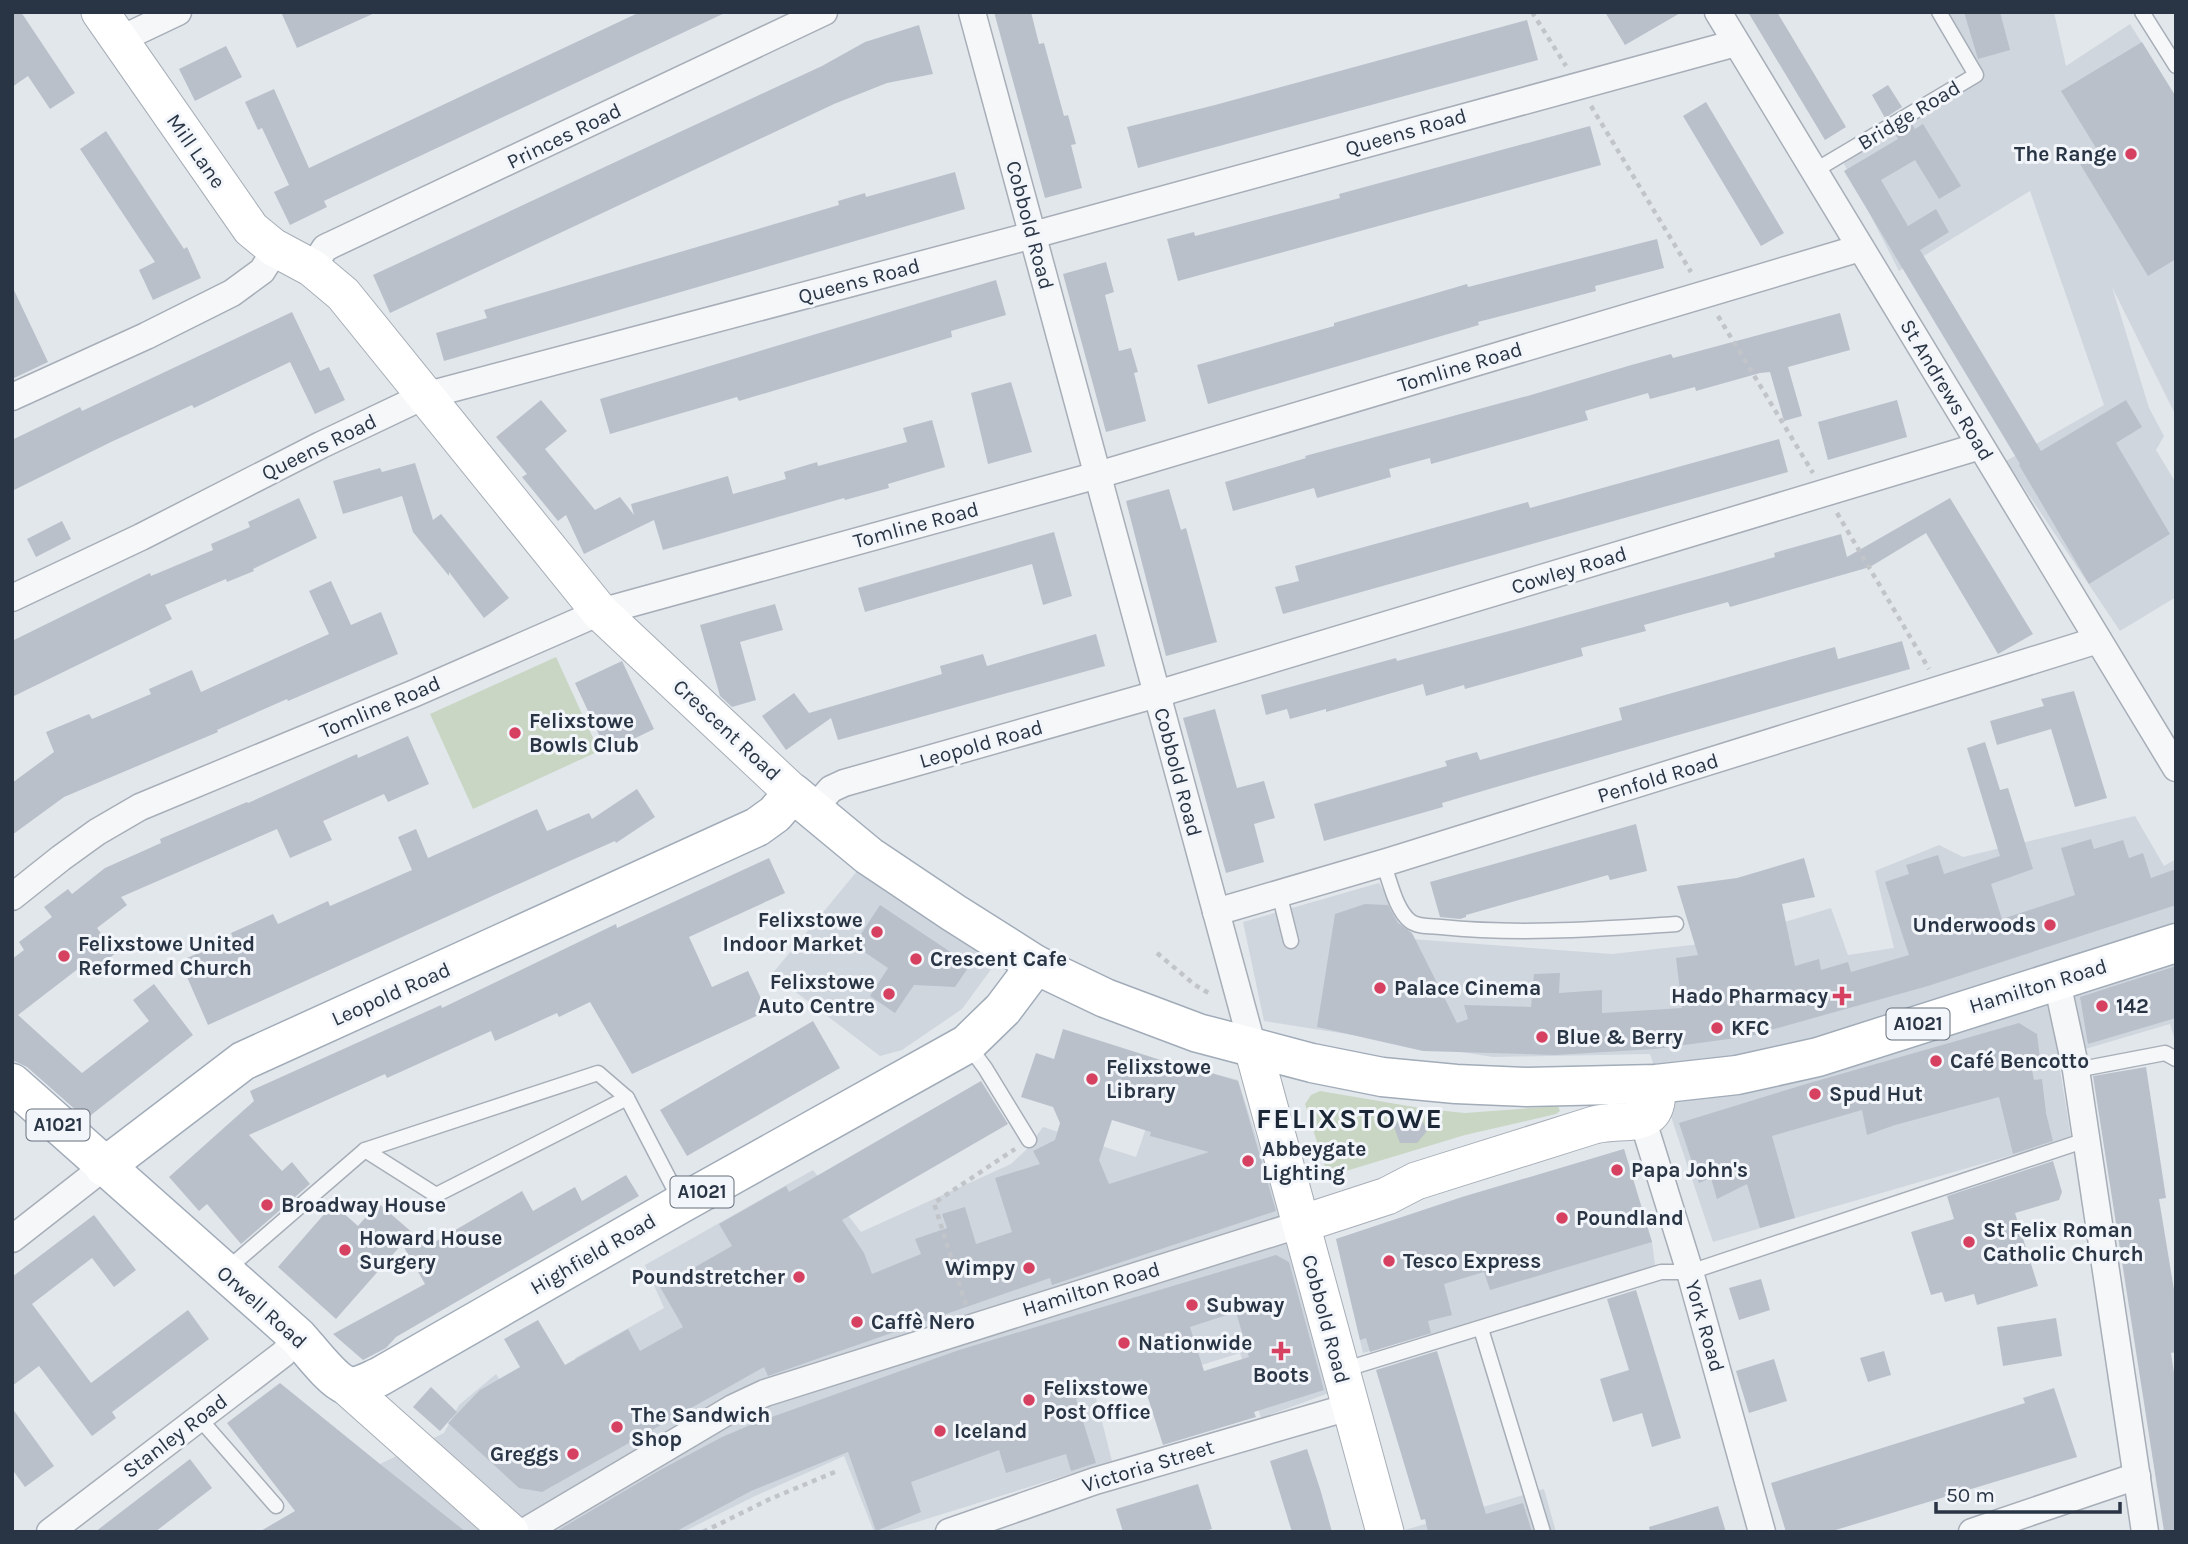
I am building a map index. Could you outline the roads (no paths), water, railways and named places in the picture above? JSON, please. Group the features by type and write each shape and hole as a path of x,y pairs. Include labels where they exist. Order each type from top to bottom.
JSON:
{"main road":[{"name":"Crescent Road","path":"803,801 869,856 954,914 1036,965 1134,1011 1253,1048"},
{"name":"Leopold Road","path":"104,1167 243,1061 757,827 775,814 803,801"},
{"name":"Hamilton Road","path":"1253,1048 1382,1077 1455,1084 1540,1087 1656,1084 1737,1075 1818,1057 2176,943"},
{"name":"Highfield Road","path":"345,1385 356,1386 379,1377 967,1044 1003,1009 1036,965"},
{"name":"Orwell Road","path":"12,1083 298,1337 345,1385"}],"street":[{"path":"109,26 178,12"},
{"name":"Princes Road","path":"312,268 325,248 331,245 824,12"},
{"name":"Cobbold Road","path":"972,12 1385,1532"},
{"name":"St Andrews Road","path":"1718,12 2176,768"},
{"name":"Mill Lane","path":"109,26 261,240 312,268"},
{"name":"Queens Road","path":"12,598 424,396 1033,236 1736,43"},
{"name":"Tomline Road","path":"12,897 70,852 140,807 415,693 600,612 1098,475 1860,248"},
{"path":"12,397 146,336 232,293 262,271 276,249"},
{"name":"Crescent Road","path":"312,268 343,294 600,612 803,801"},
{"name":"Cowley Road","path":"1157,694 1980,446"},
{"name":"Penfold Road","path":"1216,912 1383,863 2098,640"},
{"name":"Leopold Road","path":"803,801 844,783 1157,694"},
{"path":"2057,982 2076,1070 2145,1532"},
{"path":"1643,1121 1655,1106 1656,1084"},
{"name":"Hamilton Road","path":"524,1532 733,1408 765,1393 1301,1224 1387,1196 1416,1181 1594,1125 1614,1121 1643,1121"},
{"name":"York Road","path":"1643,1121 1690,1272 1762,1532"},
{"name":"Leopold Road","path":"12,1239 104,1167"},
{"name":"Stanley Road","path":"50,1532 283,1354 298,1337"},
{"name":"Orwell Road","path":"345,1385 510,1532"},
{"name":"Victoria Street","path":"949,1532 1095,1481 1349,1407"},
{"path":"1972,1532 2137,1476"}],"lane":[{"name":"Bridge Road","path":"1814,171 1976,75 1939,12"},
{"path":"2142,12 2176,66"},
{"path":"1383,863 1403,911 1408,919 1416,924 1519,932 1676,924"},
{"path":"1279,893 1291,941"},
{"path":"967,1044 985,1068 1029,1140"},
{"path":"2076,1070 2165,1054 2176,1059"},
{"path":"224,1272 365,1150 598,1073 627,1098 682,1203"},
{"path":"365,1150 436,1195 627,1098"},
{"path":"1340,1371 1661,1272 1690,1272 2086,1140"},
{"path":"1481,1329 1543,1532"},
{"path":"199,1418 276,1506"}],"place":[{"name":"The Range","path":"2131,154"},
{"name":"Felixstowe Bowls Club","path":"515,733"},
{"name":"Underwoods","path":"2050,925"},
{"name":"Felixstowe Indoor Market","path":"877,932"},
{"name":"Felixstowe United Reformed Church","path":"64,956"},
{"name":"Crescent Cafe","path":"916,959"},
{"name":"Palace Cinema","path":"1380,988"},
{"name":"Felixstowe Auto Centre","path":"889,994"},
{"name":"Hado Pharmacy","path":"1842,996"},
{"name":"142","path":"2102,1006"},
{"name":"KFC","path":"1717,1028"},
{"name":"Blue & Berry","path":"1542,1037"},
{"name":"Café Bencotto","path":"1936,1061"},
{"name":"Felixstowe Library","path":"1092,1079"},
{"name":"Spud Hut","path":"1815,1094"},
{"name":"Abbeygate Lighting","path":"1248,1161"},
{"name":"Papa John's","path":"1617,1170"},
{"name":"Broadway House","path":"267,1205"},
{"name":"Poundland","path":"1562,1218"},
{"name":"St Felix Roman Catholic Church","path":"1969,1242"},
{"name":"Howard House Surgery","path":"345,1250"},
{"name":"Tesco Express","path":"1389,1261"},
{"name":"Wimpy","path":"1029,1268"},
{"name":"Poundstretcher","path":"799,1277"},
{"name":"Subway","path":"1192,1305"},
{"name":"Caffè Nero","path":"857,1322"},
{"name":"Nationwide","path":"1124,1343"},
{"name":"Boots","path":"1281,1351"},
{"name":"Felixstowe Post Office","path":"1029,1400"},
{"name":"The Sandwich Shop","path":"617,1427"},
{"name":"Iceland","path":"940,1431"},
{"name":"Greggs","path":"573,1454"}],"district":[{"name":"FELIXSTOWE","path":"1350,1118"}]}
